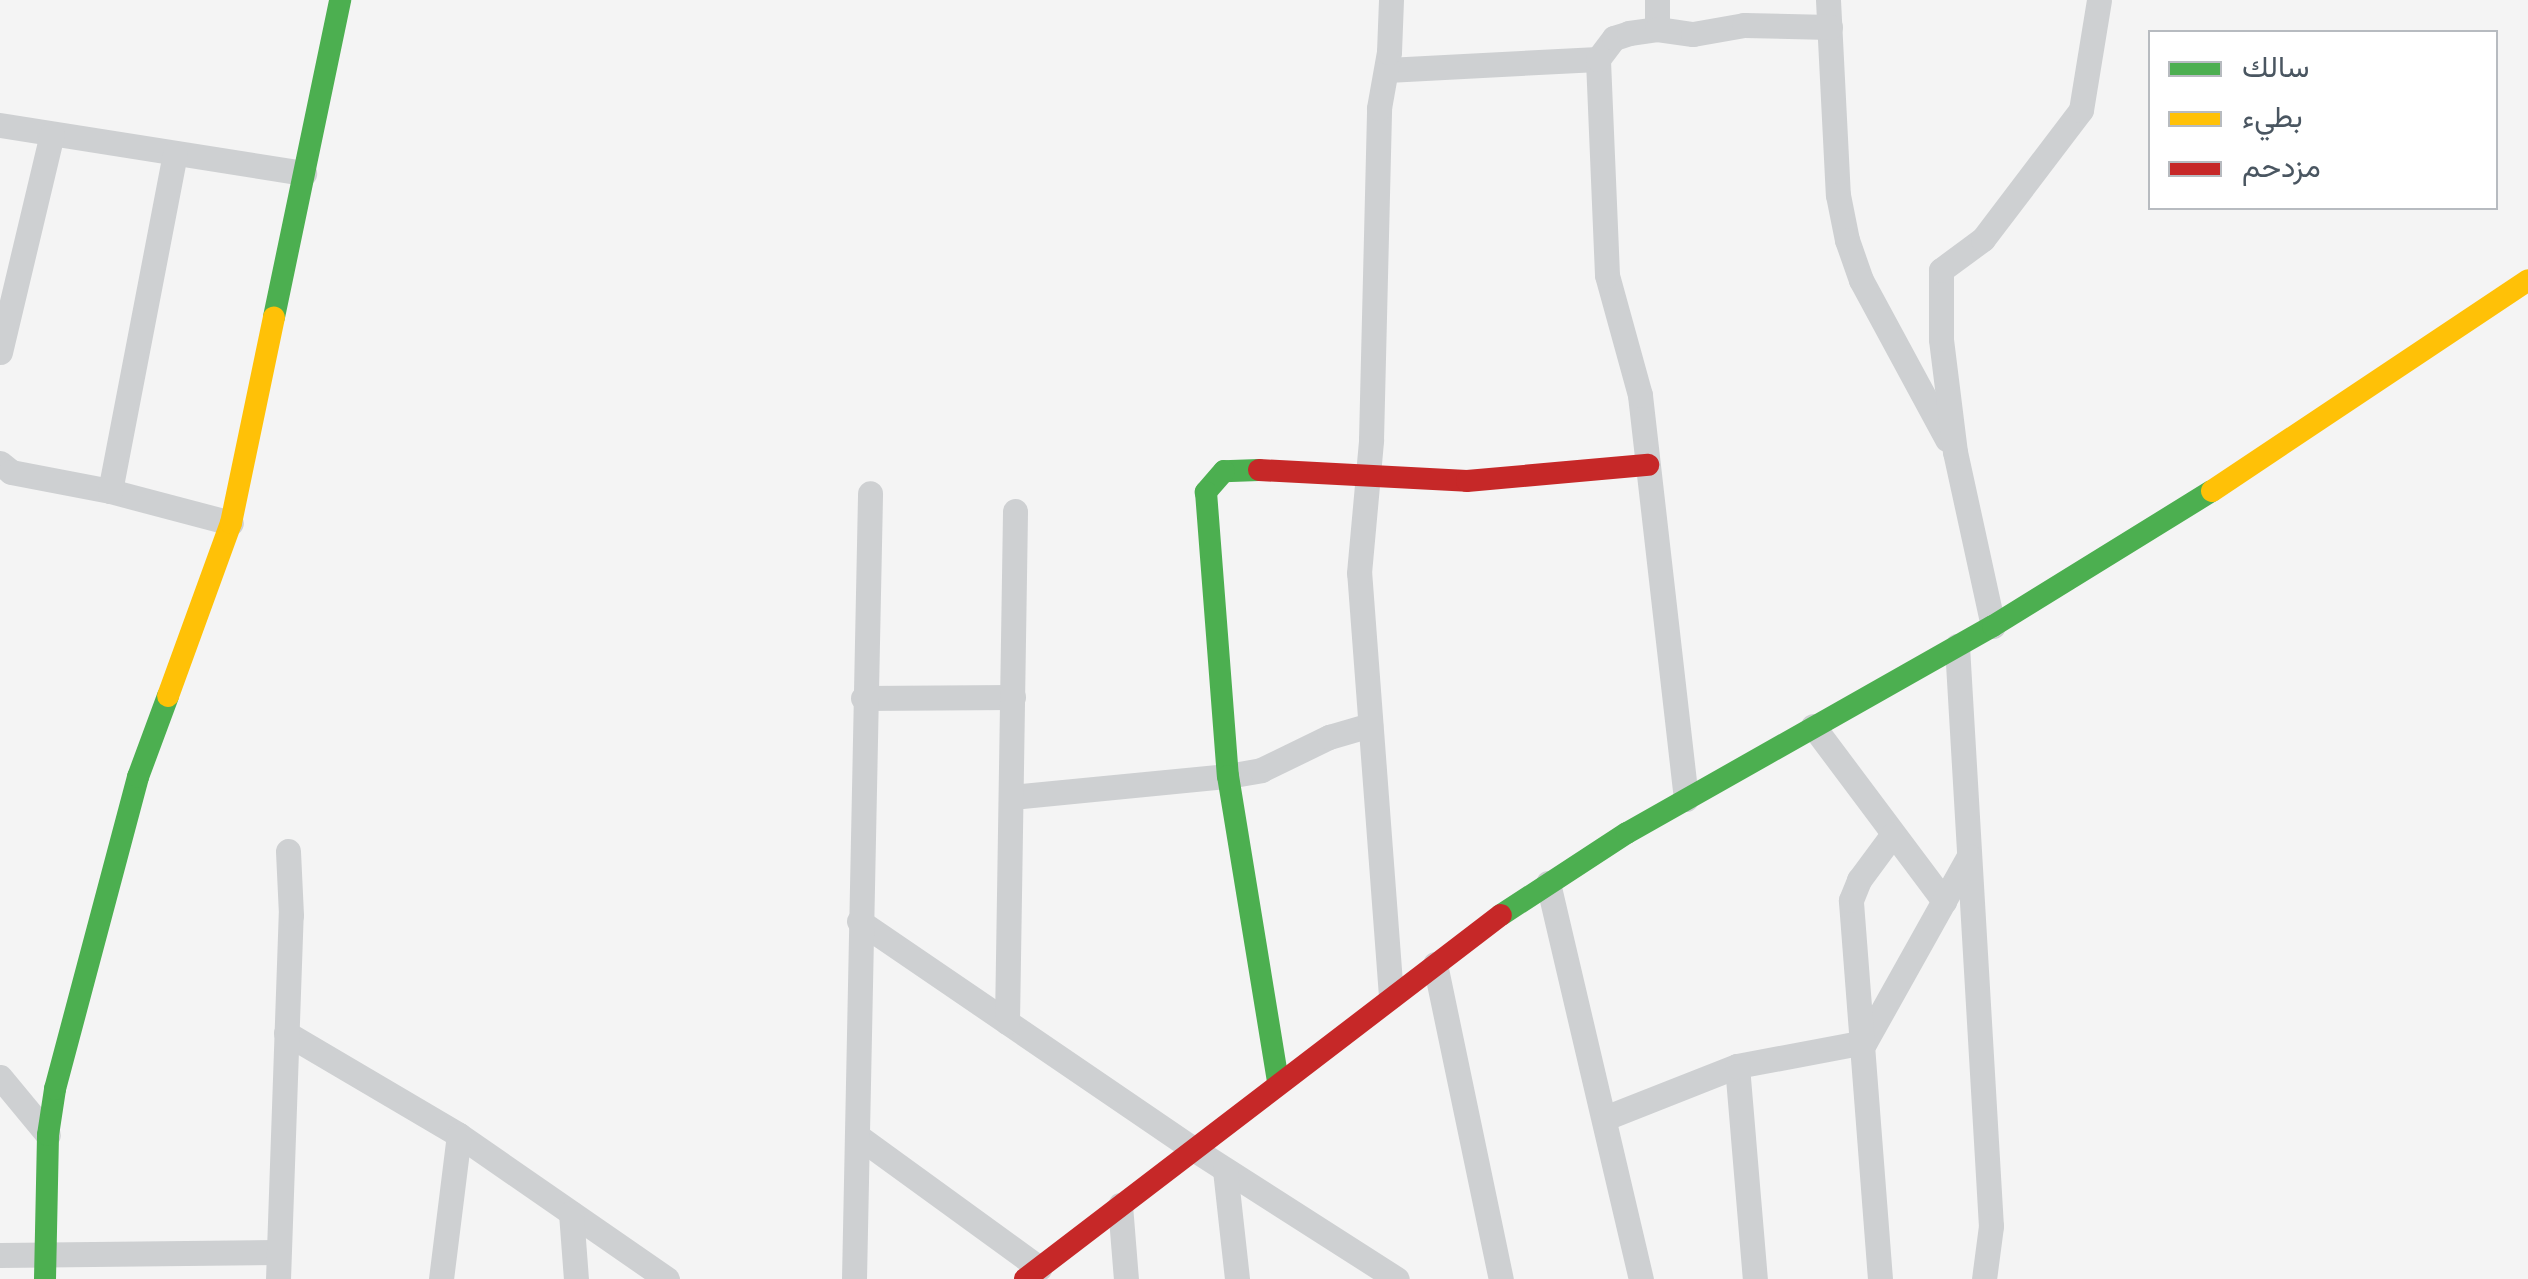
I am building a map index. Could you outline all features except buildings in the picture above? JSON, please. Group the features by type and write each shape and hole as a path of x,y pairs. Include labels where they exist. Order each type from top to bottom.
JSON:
{"street":[{"path":"45,1268 48,1135 65,1049 138,776 231,523 340,0"},
{"path":"1390,996 1359,572 1369,479 1379,108 1387,70 1391,0"},
{"path":"1657,0 1657,29"},
{"path":"1828,0 1838,195 1847,240 1862,280 1955,452"},
{"path":"1992,626 1955,452 1941,340 1941,270 1988,234 2082,110 2099,0"},
{"path":"1686,799 1640,394 1607,275 1598,58 1614,38 1657,29 1693,34 1744,26 1830,27"},
{"path":"1387,70 1598,58"},
{"path":"0,125 304,173"},
{"path":"0,352 52,134"},
{"path":"110,490 174,154"},
{"path":"859,1136 1032,1274 1390,996 1548,883 2178,514 2528,280"},
{"path":"0,462 11,472 110,490 231,523"},
{"path":"1278,1082 1228,776 1206,492 1209,484 1236,468 1369,479 1467,481 1648,465"},
{"path":"854,1279 870,492"},
{"path":"1007,1022 1015,511"},
{"path":"1957,646 1991,1226 1984,1279"},
{"path":"863,698 1013,697"},
{"path":"1012,797 1261,770 1329,736 1370,724"},
{"path":"1813,726 1944,900"},
{"path":"1880,1279 1851,900 1859,880 1893,834"},
{"path":"278,1279 288,851"},
{"path":"1604,1118 1736,1066 1864,1042 1970,854"},
{"path":"1548,883 1642,1279"},
{"path":"859,921 1370,1270 1397,1279"},
{"path":"1435,964 1500,1279"},
{"path":"286,1032 458,1135 668,1279"},
{"path":"1736,1066 1755,1279"},
{"path":"0,1077 48,1135"},
{"path":"441,1279 458,1135"},
{"path":"1225,1170 1238,1279"},
{"path":"1120,1204 1126,1279"},
{"path":"572,1213 576,1279"},
{"path":"0,1255 45,1268 278,1252"}],"traffic: fast":[{"path":"274,317 340,0"},
{"path":"1259,470 1224,471 1206,492 1228,776 1278,1082"},
{"path":"1501,915 1627,833 1993,626 2212,491"},
{"path":"45,1279 48,1135 55,1089 138,777 168,696"}],"traffic: slow":[{"path":"2212,491 2528,280"},
{"path":"168,696 231,523 274,317"}],"traffic: jam":[{"path":"1259,470 1467,481 1648,465"},
{"path":"1025,1279 1501,915"}]}
